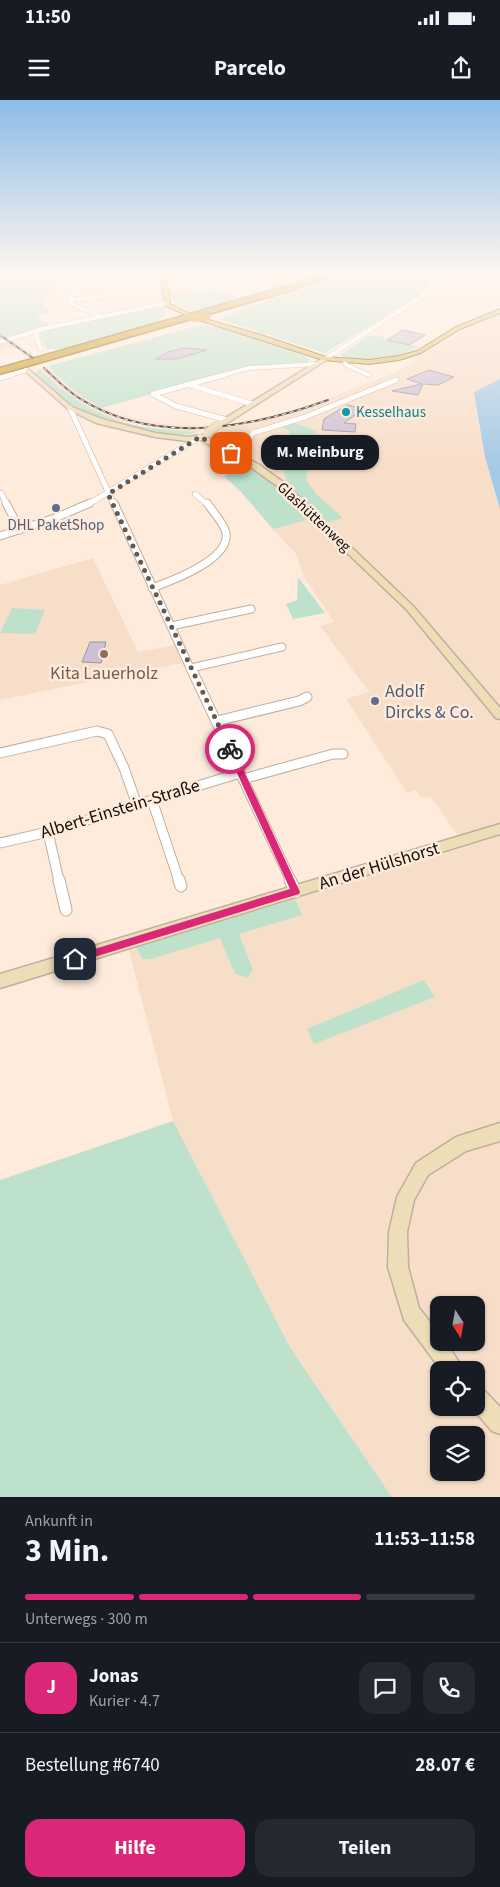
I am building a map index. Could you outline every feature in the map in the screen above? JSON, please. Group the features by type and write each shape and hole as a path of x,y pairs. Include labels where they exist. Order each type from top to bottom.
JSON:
{"highway":[{"path":"0,374 105,340"},
{"path":"0,374 117,340"},
{"path":"55,360 120,340"},
{"path":"37,367 136,340"},
{"path":"0,374 114,347"},
{"path":"41,349 53,352 70,350"}],"main road":[{"path":"271,340 325,359 345,362 380,361 410,356 439,340"}],"street":[{"path":"38,340 41,349"},
{"path":"0,536 55,518 108,494 354,340"},
{"path":"345,362 369,375"},
{"path":"227,420 176,406 153,394 250,368 315,364"},
{"path":"0,374 37,367"},
{"name":"Glashüttenweg","path":"27,370 70,408 99,421 136,432 187,439 204,435 255,466 280,484 410,608 500,715"},
{"path":"231,453 241,450 253,433 305,417 396,380"},
{"path":"189,385 252,404"},
{"path":"70,408 108,494 217,721 296,892"},
{"path":"1,493 20,530"},
{"path":"152,588 195,569 214,556 225,542 226,533 223,527 202,497 195,494"},
{"path":"171,626 251,609"},
{"path":"191,668 282,647"},
{"path":"217,721 307,697"},
{"path":"0,752 87,732 103,731 108,734 124,768 137,805"},
{"name":"Albert-Einstein-Straße","path":"0,843 48,832 152,800 242,776 333,754 343,754"},
{"path":"152,800 181,886"},
{"name":"An der Hülshorst","path":"0,981 500,829"},
{"path":"48,832 66,910"},
{"path":"447,1361 411,1313 398,1267 398,1232 406,1197 422,1169 462,1143 500,1132"},
{"path":"485,1406 500,1423"}],"shaded area":[{"path":"0,340 16,340 14,341 38,357 30,360 17,348 0,352"},
{"path":"446,340 500,340 500,379 474,392 485,457 500,509 500,1497 392,1497 291,1349 173,1121 127,943 447,844 458,836 431,797 421,798 416,790 407,793 346,699 369,692 320,626 334,622 304,577 296,554 273,529 310,519 249,466 199,444 229,425 295,411 394,373 416,361 410,359 423,354"},
{"path":"48,366 74,391 113,413 162,424 208,426 198,432 171,430 112,419 78,403 62,391 39,369"},
{"path":"93,558 138,652 175,645 182,663 0,700 0,585"}],"green space":[{"path":"42,340 99,340 68,349 47,349"},
{"path":"144,340 265,340 310,359 308,362 248,367 101,408 74,391 48,366"},
{"path":"285,340 346,340 325,353"},
{"path":"362,340 389,340 419,347 402,354 368,360 357,360 340,355"},
{"path":"39,369 69,394 99,413 150,428 198,432 171,435 154,433 101,420 76,408 66,400 35,373"},
{"path":"294,423 316,430 306,480 318,496 343,518 325,523 303,502 288,484 284,474 283,462 290,432 282,427"},
{"path":"249,466 276,486 311,519 273,529 242,493 224,476"},
{"path":"298,577 325,613 293,619 286,604 297,600"},
{"path":"12,608 45,610 35,634 0,633"},
{"path":"295,899 302,915 239,934 253,970 247,978 235,974 220,938 151,959 142,959 137,947"},
{"path":"424,980 435,997 314,1044 307,1029"},
{"path":"173,1121 291,1349 392,1497 0,1497 0,1180"}],"water":[{"path":"500,379 500,509 485,457 474,392"}],"building":[{"path":"388,340 417,340 410,345"},
{"path":"184,348 207,350 176,359 156,359 168,352"},
{"path":"429,370 454,377 438,385 423,384 418,395 392,391 421,384 407,379"},
{"path":"347,405 361,408 355,412 358,413 344,423 356,424 355,432 322,430 324,419"},
{"path":"90,642 106,642 101,663 82,662"}],"railway":[{"path":"7,340 33,358"},
{"path":"44,368 74,395 108,413 139,423 170,427 202,428 234,425 266,419 328,400"}],"way so far":[{"path":"230,749 108,494 134,480 200,437 231,453"}],"place":[{"name":"Kesselhaus","path":"346,412"},
{"name":"M. Meinburg","path":"231,453"},
{"name":"DHL PaketShop","path":"56,508"},
{"name":"Kita Lauerholz","path":"104,654"},
{"name":"Adolf Dircks & Co.","path":"375,701"}],"route":[{"path":"75,959 296,892 230,749"}]}
